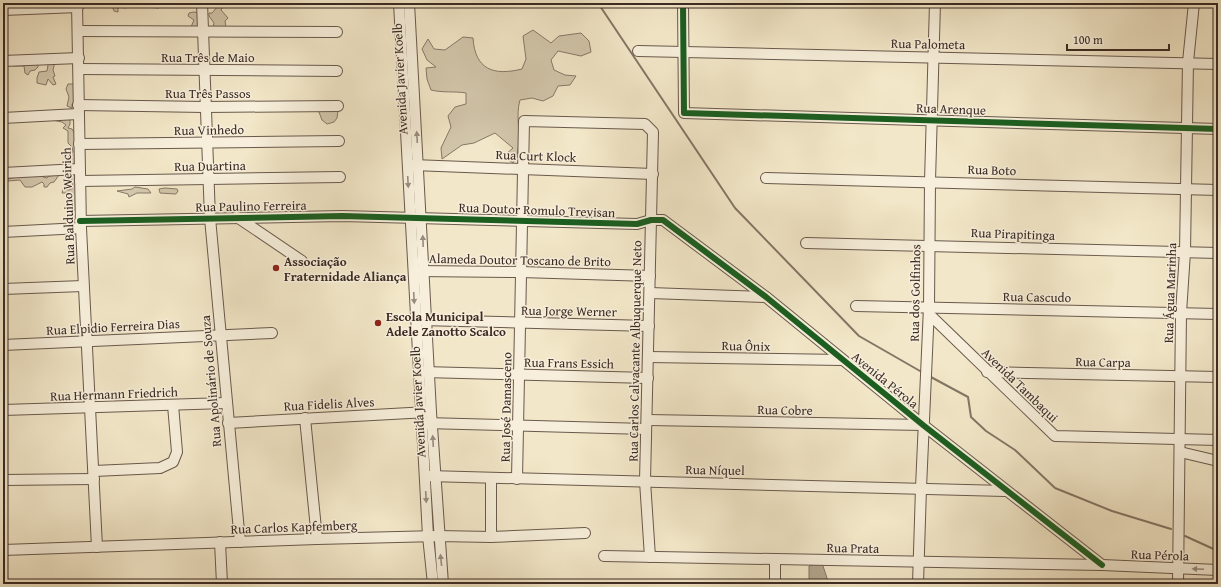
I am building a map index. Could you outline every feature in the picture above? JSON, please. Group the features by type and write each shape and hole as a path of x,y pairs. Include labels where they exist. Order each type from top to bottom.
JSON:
{"street":[{"name":"Rua Apolinário de Souza","path":"202,3 206,143 210,218 219,335 240,542"},
{"name":"Avenida Javier Koelb","path":"399,3 413,271 421,320 430,476 443,584"},
{"name":"Avenida Javier Koelb","path":"409,3 422,217 424,271 421,320"},
{"path":"683,3 684,51"},
{"name":"Rua dos Golfinhos","path":"918,584 920,488 929,311 930,181 935,3"},
{"name":"Rua Água Marinha","path":"1178,584 1181,440 1181,313 1186,189 1188,62 1194,3"},
{"path":"3,10 77,5"},
{"name":"Rua Balduino Weirich","path":"77,5 79,58 78,109 80,224 91,408 97,547"},
{"path":"78,31 337,32"},
{"name":"Rua Palometa","path":"638,51 1188,62 1218,64"},
{"name":"Rua Arenque","path":"684,51 684,113 1218,129"},
{"path":"3,61 79,58"},
{"name":"Rua Três de Maio","path":"79,69 337,71"},
{"name":"Rua Três Passos","path":"3,118 78,109 338,106"},
{"name":"Rua Carlos Calvacante Albuquerque Neto","path":"524,121 645,124 653,132 645,481 650,557"},
{"name":"Rua José Damasceno","path":"518,479 524,121"},
{"name":"Rua Vinhedo","path":"79,144 339,141"},
{"name":"Rua Curt Klock","path":"407,165 653,174"},
{"path":"3,173 80,169"},
{"name":"Rua Duartina","path":"80,181 340,177"},
{"name":"Rua Boto","path":"766,178 930,181 1218,190"},
{"path":"237,217 302,260"},
{"name":"Rua Paulino Ferreira","path":"3,232 80,224 237,217 422,217"},
{"name":"Rua Doutor Romulo Trevisan","path":"422,217 637,224 651,220"},
{"name":"Avenida Pérola","path":"651,220 663,220 766,297 923,425 1102,565"},
{"name":"Rua Pirapitinga","path":"806,243 1218,253"},
{"name":"Alameda Doutor Toscano de Brito","path":"413,271 521,272 650,276"},
{"path":"3,289 83,286"},
{"path":"650,293 766,297"},
{"name":"Rua Cascudo","path":"856,306 929,311 1218,314"},
{"name":"Avenida Tambaqui","path":"929,311 987,372 1055,436 1218,440"},
{"name":"Rua Jorge Werner","path":"421,320 649,326"},
{"name":"Rua Elpidio Ferreira Dias","path":"3,346 272,333"},
{"name":"Rua Ônix","path":"648,357 842,360"},
{"name":"Rua Frans Essich","path":"424,372 648,378"},
{"name":"Rua Carpa","path":"987,372 1218,377"},
{"name":"Rua Hermann Friedrich","path":"3,410 226,403"},
{"path":"3,480 94,475 160,468 173,462 177,452 173,405"},
{"path":"305,418 317,539"},
{"name":"Rua Fidelis Alves","path":"228,423 305,418 426,418 518,426"},
{"name":"Rua Cobre","path":"518,426 923,425"},
{"path":"1180,452 1218,462"},
{"name":"Avenida Javier Koelb","path":"430,476 428,536 433,584"},
{"name":"Rua Níquel","path":"430,476 1006,491"},
{"path":"491,537 492,478"},
{"name":"Rua Carlos Kapfemberg","path":"3,550 317,539 428,536 491,537 585,534"},
{"path":"220,542 222,584"},
{"name":"Rua Prata","path":"604,556 1102,565"},
{"path":"775,559 775,584"},
{"name":"Rua Pérola","path":"1102,565 1218,570"}],"shaded area":[{"path":"106,3 130,3 126,8 118,7 118,12 114,11 112,6"},
{"path":"159,3 156,6 160,7 159,8 145,7 143,4"},
{"path":"218,6 222,8 221,10 228,18 225,21 226,27 213,27 214,23 209,16 209,13 212,13"},
{"path":"189,13 199,13 207,27 191,27 194,20 188,16"},
{"path":"533,30 551,43 559,36 581,33 589,41 591,52 581,56 558,51 551,60 554,70 565,75 576,76 570,85 558,86 553,96 543,101 532,98 520,100 518,108 519,140 513,163 504,156 513,148 495,133 474,143 462,145 442,159 441,148 451,127 448,116 455,107 466,104 466,93 431,90 427,79 426,68 436,67 427,60 422,49 428,39 434,49 445,50 463,37 473,38 475,49 482,64 495,71 503,72 522,69 526,59 523,36"},
{"path":"51,61 55,62 53,70 55,76 53,77 56,84 53,85 48,79 46,85 37,83 39,72 47,71 48,65"},
{"path":"15,64 38,64 38,67 35,70 30,71 28,75 25,73 24,66 13,66"},
{"path":"68,84 73,84 77,87 76,101 72,104 72,108 67,106 69,97 66,89"},
{"path":"313,110 338,111 337,118 334,122 327,124 322,120 319,112"},
{"path":"47,119 70,119 68,128 72,129 75,134 75,163 68,167 66,161 69,158 68,154 73,152 72,147 68,143 68,131 63,128 66,125 62,122"},
{"path":"39,173 43,177 47,178 49,176 76,173 77,210 73,210 67,202 72,193 62,193 63,189 69,190 73,188 71,176 59,175 54,182 50,183 47,187 44,187 42,182 32,187 25,187 20,180 8,181 6,184 3,181 3,178 5,177 8,179"},
{"path":"135,187 148,189 151,193 137,193 129,197 128,194 117,191 132,189"},
{"path":"159,189 177,189 178,191 176,194 160,193"},
{"path":"820,563 823,566 829,584 809,584 809,566"}],"waterway":[{"path":"598,3 735,208 859,336 920,371"},
{"path":"929,376 968,397 971,417 986,431 1015,450 1055,488 1112,511 1171,529"},
{"path":"1185,536 1218,551"}],"cycle path":[{"path":"683,3 684,113 1218,129"},
{"path":"80,221 342,216 637,224 651,220 663,220 766,297 923,425 1102,565"}],"place":[{"name":"Associação Fraternidade Aliança","path":"276,268"},
{"name":"Escola Municipal Adele Zanotto Scalco","path":"378,323"}]}
